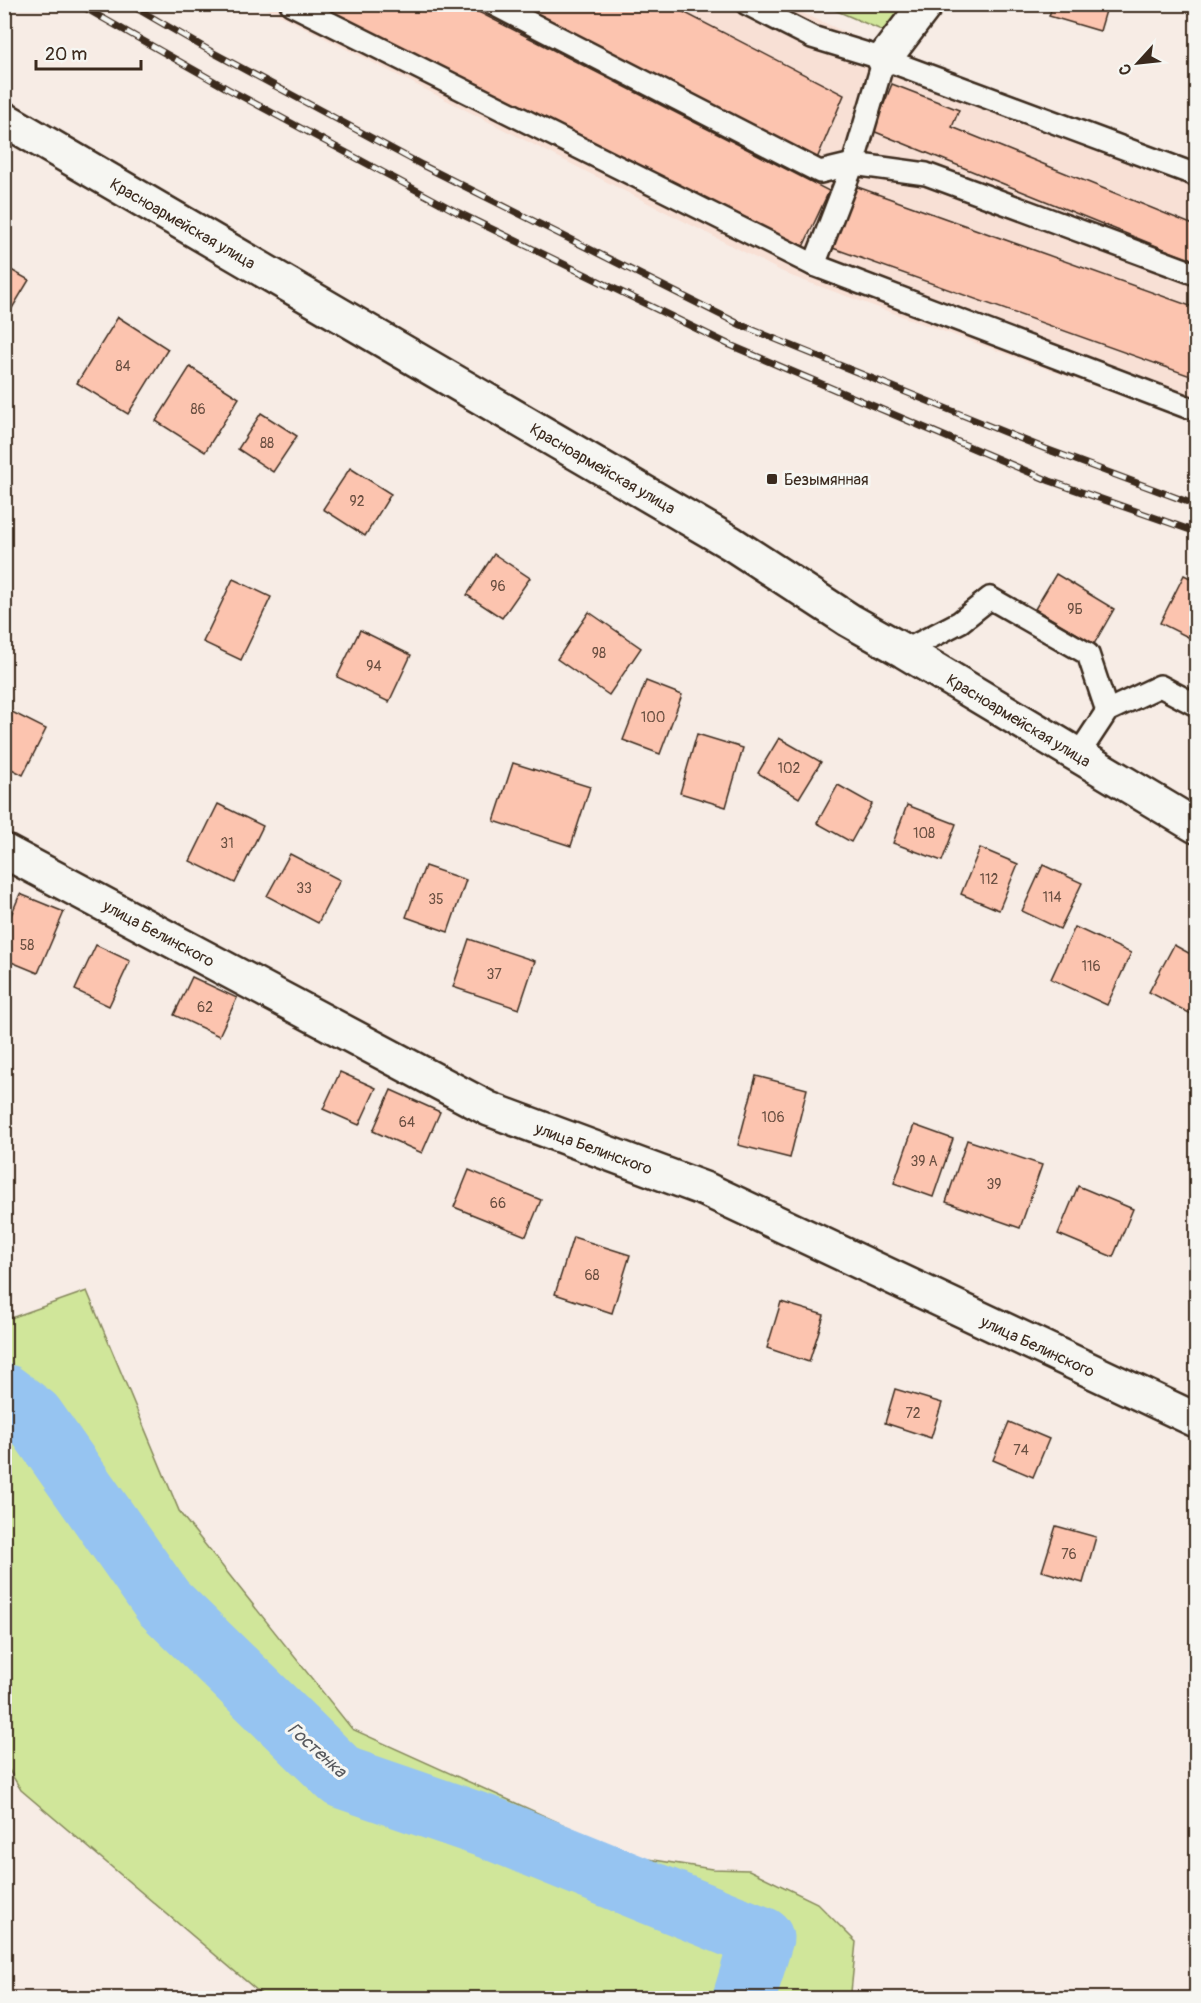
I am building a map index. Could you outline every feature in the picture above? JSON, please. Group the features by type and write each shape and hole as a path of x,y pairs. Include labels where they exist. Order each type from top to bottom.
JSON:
{"street":[{"path":"884,59 926,4"},
{"name":"Красноармейская улица","path":"4,119 730,543 849,620 1197,826"},
{"name":"улица Белинского","path":"4,851 489,1109 707,1190 1197,1420"}],"lane":[{"path":"291,4 814,265 1187,407"},
{"path":"493,4 820,171 853,164 926,174 1197,274"},
{"path":"747,4 812,37 884,59 1197,175"},
{"path":"814,265 853,164 884,59"},
{"path":"904,651 960,622 990,598 1088,654 1107,711"},
{"path":"1078,755 1107,711 1160,686 1197,705"}],"shaded area":[{"path":"260,5 784,5 1196,187 1196,423 791,276"}],"green space":[{"path":"823,5 904,5 886,32"},
{"path":"87,1291 180,1513 352,1729 635,1857 712,1869 749,1870 817,1903 856,1942 851,1992 847,1998 266,1998 21,1790 4,1762 5,1320"}],"building":[{"path":"335,4 463,4 829,191 802,249 330,15"},
{"path":"511,4 668,4 844,95 816,161"},
{"path":"1053,4 1108,4 1100,31 1049,16"},
{"path":"892,84 959,110 952,127 1196,226 1196,262 873,131"},
{"path":"852,185 1196,308 1196,378 830,247"},
{"path":"4,266 29,280 5,320 4,320"},
{"path":"118,317 168,349 128,414 77,383"},
{"path":"190,367 239,398 205,452 156,421"},
{"path":"261,413 297,436 273,472 238,449"},
{"path":"350,468 391,494 365,536 323,509"},
{"path":"494,554 530,578 502,618 467,595"},
{"path":"1056,574 1114,609 1094,644 1035,609"},
{"path":"1184,575 1196,581 1196,641 1160,623"},
{"path":"233,579 271,597 241,660 203,642"},
{"path":"589,612 641,648 609,695 557,659"},
{"path":"360,630 411,655 389,702 337,677"},
{"path":"646,681 682,695 660,754 623,740"},
{"path":"4,708 46,729 23,775 4,765"},
{"path":"697,734 743,748 726,807 680,793"},
{"path":"779,738 821,762 799,798 758,773"},
{"path":"513,763 590,787 571,846 494,821"},
{"path":"838,785 872,804 851,842 817,823"},
{"path":"218,804 263,826 235,883 190,861"},
{"path":"907,805 956,824 942,861 893,843"},
{"path":"980,848 1018,864 999,910 961,894"},
{"path":"290,854 340,880 318,923 267,896"},
{"path":"1043,865 1082,883 1060,929 1022,911"},
{"path":"425,866 466,880 448,932 406,917"},
{"path":"20,894 64,912 38,973 4,959 4,932"},
{"path":"1075,927 1131,953 1107,1005 1051,979"},
{"path":"469,939 535,961 519,1009 453,987"},
{"path":"96,945 130,961 109,1006 75,990"},
{"path":"1174,945 1196,957 1196,1008 1193,1015 1149,992"},
{"path":"192,977 237,998 219,1036 174,1015"},
{"path":"340,1072 376,1088 359,1125 323,1109"},
{"path":"756,1076 807,1089 790,1158 738,1145"},
{"path":"391,1090 440,1112 422,1153 373,1131"},
{"path":"914,1125 953,1139 933,1197 894,1183"},
{"path":"967,1140 1042,1165 1020,1228 946,1202"},
{"path":"469,1170 541,1200 526,1236 454,1207"},
{"path":"1078,1186 1133,1209 1113,1257 1058,1234"},
{"path":"573,1237 630,1255 612,1313 555,1294"},
{"path":"781,1302 824,1315 809,1362 767,1348"},
{"path":"895,1389 942,1403 931,1438 885,1423"},
{"path":"1009,1422 1049,1439 1033,1477 993,1460"},
{"path":"1056,1526 1096,1537 1083,1583 1042,1571"}],"waterway":[{"name":"Гостенка","path":"4,1395 33,1417 163,1602 342,1777 493,1829 762,1938 744,1998"}],"railway":[{"path":"78,4 228,89 457,212 730,345 1050,481 1196,532"},
{"path":"129,4 212,52 422,165 741,325 1046,449 1196,505"}],"place":[{"name":"Безымянная","path":"772,479"}]}
